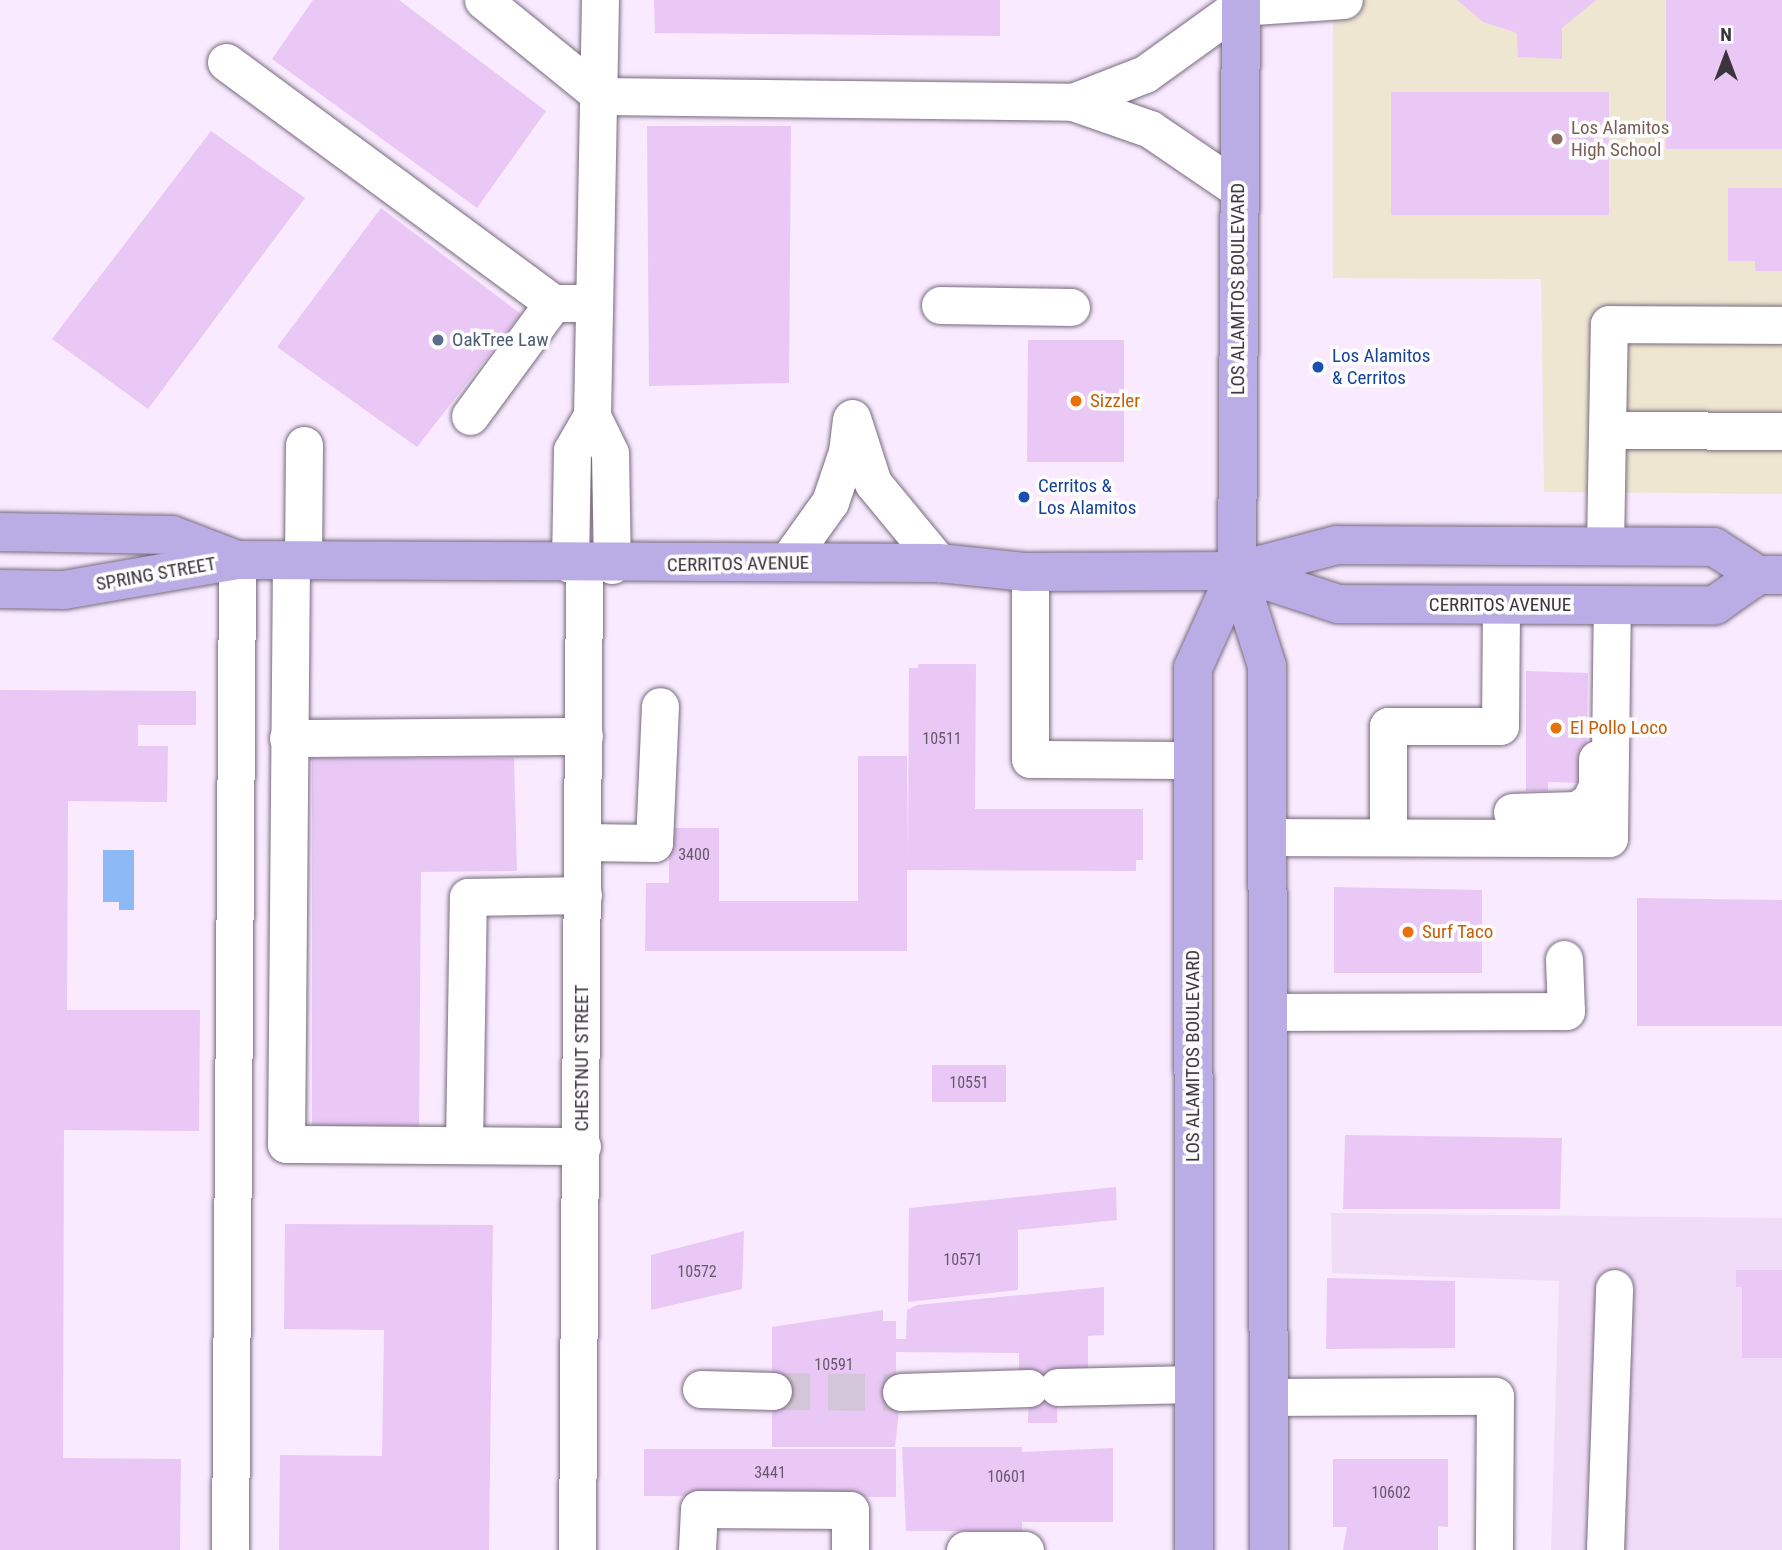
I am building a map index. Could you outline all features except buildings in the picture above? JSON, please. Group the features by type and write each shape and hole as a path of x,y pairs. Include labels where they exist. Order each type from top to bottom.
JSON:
{"main road":[{"name":"LOS ALAMITOS BOULEVARD","path":"1238,2 1237,571 1267,666 1269,1550"},
{"name":"SPRING STREET","path":"0,532 172,535 237,560"},
{"name":"CERRITOS AVENUE","path":"237,560 589,565 939,563 1030,572 1237,571 1337,545 1714,547 1770,575"},
{"name":"SPRING STREET","path":"0,589 64,590 237,560"},
{"name":"LOS ALAMITOS BOULEVARD","path":"1195,1550 1193,668 1237,571"},
{"name":"CERRITOS AVENUE","path":"1237,571 1338,604 1715,605 1770,575"}],"street":[{"path":"483,0 601,96 1073,103 1150,129 1238,189"},
{"path":"226,62 553,303 593,303 601,96 600,0"},
{"path":"1073,103 1145,74 1238,2 1344,0"},
{"path":"470,416 553,303"},
{"name":"CHESTNUT STREET","path":"577,1550 584,736 589,565 572,450 592,416 593,303"},
{"path":"940,305 1072,307"},
{"path":"1605,546 1609,324 1782,325"},
{"path":"787,562 830,502 846,452 852,418 873,483 939,563"},
{"path":"1609,430 1782,431"},
{"path":"304,445 288,738 286,1144 582,1146"},
{"path":"230,1550 237,560"},
{"path":"1030,572 1030,759 1193,760"},
{"path":"1388,824 1388,726 1500,726 1501,605"},
{"path":"1268,837 1388,824 1609,838 1609,673 1612,605"},
{"path":"583,842 654,843 660,706"},
{"path":"288,738 584,736"},
{"path":"464,1145 468,897 583,895"},
{"path":"1269,1012 1566,1011 1564,959"},
{"path":"1605,1550 1614,1288"},
{"path":"901,1392 1195,1384"},
{"path":"701,1389 773,1391"},
{"path":"1268,1397 1495,1396 1494,1550"},
{"path":"697,1550 699,1509 850,1510 850,1550"},
{"path":"965,1550 1025,1550"}],"shaded area":[{"name":"Los Alamitos High School","path":"1333,0 1782,0 1782,494 1544,492 1541,279 1333,278"},
{"path":"1331,1213 1782,1218 1782,1550 1551,1550 1559,1281 1332,1273"}],"water":[{"path":"103,850 134,850 134,910 119,910 119,902 103,902"}],"tunnel":[{"path":"773,1391 901,1392"}],"place":[{"name":"Los Alamitos High School","path":"1557,139"},
{"name":"OakTree Law","path":"438,340"},
{"name":"Los Alamitos & Cerritos","path":"1318,367"},
{"name":"Sizzler","path":"1076,401"},
{"name":"Cerritos & Los Alamitos","path":"1024,497"},
{"name":"El Pollo Loco","path":"1556,728"},
{"name":"Surf Taco","path":"1408,932"}]}
